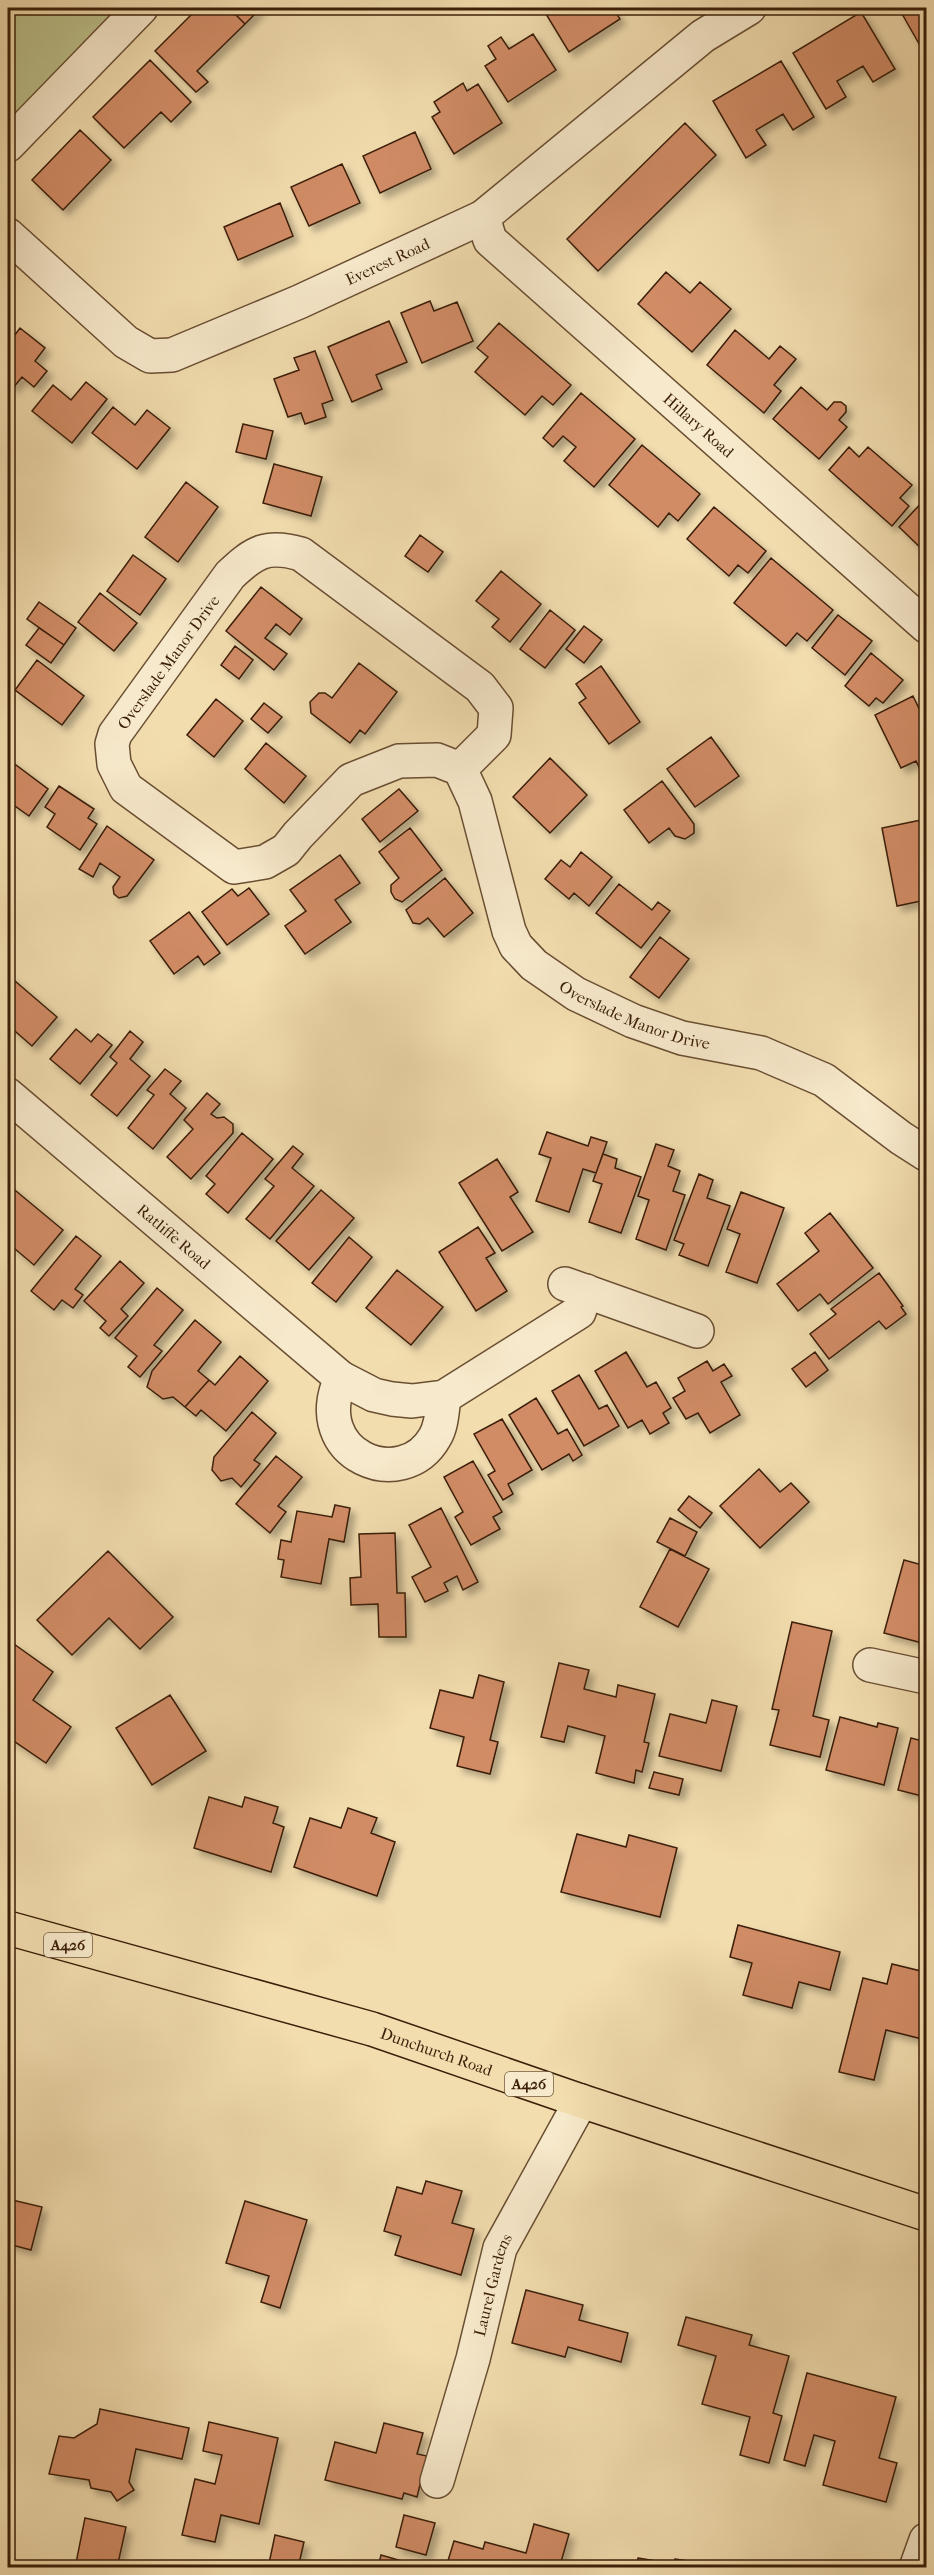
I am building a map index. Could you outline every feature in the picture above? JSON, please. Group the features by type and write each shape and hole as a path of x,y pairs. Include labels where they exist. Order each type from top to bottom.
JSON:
{"highway":[{"name":"Dunchurch Road","path":"8,1928 372,2029 581,2101 927,2214"}],"street":[{"path":"8,145 141,8"},
{"name":"Everest Road","path":"8,235 126,342 150,356 172,355 299,302 483,217 703,36 749,8"},
{"name":"Hillary Road","path":"483,217 490,240 927,626"},
{"name":"Overslade Manor Drive","path":"460,769 494,735 496,708 480,687 301,554 280,548 249,556 230,575 115,734 112,744 114,764 126,788 234,867 265,862 286,850 351,780 399,761 436,760 460,769 475,801 509,931 516,946 534,965 576,994 633,1021 682,1038 761,1053 824,1080 901,1138 927,1154"},
{"name":"Ratliffe Road","path":"8,1095 341,1377 366,1391 392,1399 412,1401 444,1397 579,1312 575,1287 697,1331"},
{"path":"341,1377 334,1393 332,1407 338,1434 356,1455 384,1464 398,1464 424,1451 434,1439 440,1426 444,1397"},
{"path":"870,1665 927,1677"},
{"name":"Laurel Gardens","path":"437,2481 473,2359 500,2248 581,2101"},
{"path":"916,2568 927,2540"}],"green space":[{"path":"8,8 124,8 8,127"}],"building":[{"path":"198,8 229,8 245,24 197,71 208,82 196,92 155,51"},
{"path":"229,8 261,8 245,24"},
{"path":"556,8 613,8 620,19 569,52 546,14"},
{"path":"909,8 922,8 926,15 926,56 901,12"},
{"path":"861,12 895,69 873,82 863,66 837,81 846,97 826,109 793,53"},
{"path":"533,34 556,70 508,102 485,66 496,59 488,46 501,37 509,49"},
{"path":"150,60 191,102 171,122 161,112 124,148 93,117"},
{"path":"781,61 814,117 793,130 783,114 756,130 766,145 746,158 713,101"},
{"path":"463,83 467,91 478,84 502,123 454,154 432,117 440,112 434,102"},
{"path":"685,123 716,155 598,271 567,239"},
{"path":"80,130 111,160 63,210 32,180"},
{"path":"415,132 431,169 380,193 363,156"},
{"path":"342,164 360,203 309,226 291,187"},
{"path":"280,203 293,236 238,260 224,227"},
{"path":"666,272 690,293 700,282 731,309 692,352 638,304"},
{"path":"430,301 434,311 457,302 473,341 422,363 401,313"},
{"path":"389,321 407,362 376,375 382,389 352,402 328,347"},
{"path":"499,323 571,385 553,405 542,396 525,415 475,372 488,357 477,348"},
{"path":"20,328 45,348 35,361 47,371 34,387 22,377 13,388 8,383 8,344"},
{"path":"735,330 769,359 780,346 796,359 774,385 781,391 764,413 707,365"},
{"path":"315,351 333,400 322,404 326,417 305,424 301,413 288,417 274,379 299,370 294,358"},
{"path":"86,382 107,399 72,443 32,411 53,385 71,400"},
{"path":"801,387 827,410 834,402 841,402 846,406 846,412 839,420 847,427 819,459 773,419"},
{"path":"581,393 635,439 594,487 564,461 576,447 563,436 553,447 543,438"},
{"path":"113,407 135,425 147,410 170,428 137,469 92,433"},
{"path":"243,424 273,431 266,459 236,452"},
{"path":"642,445 700,494 678,521 669,513 658,527 609,485"},
{"path":"849,447 859,457 868,447 912,485 900,498 909,506 892,526 829,470"},
{"path":"274,464 322,477 311,516 263,503"},
{"path":"186,482 218,507 178,562 145,537"},
{"path":"926,498 926,553 899,527"},
{"path":"714,507 766,551 748,573 738,565 729,576 687,539"},
{"path":"420,535 443,552 428,572 405,556"},
{"path":"133,555 166,579 140,615 107,591"},
{"path":"771,558 833,610 807,641 797,633 786,646 734,603"},
{"path":"501,571 541,604 510,642 492,627 499,619 476,601"},
{"path":"261,587 302,619 290,635 276,624 265,638 287,654 274,670 226,631"},
{"path":"100,593 137,623 114,651 78,622"},
{"path":"39,602 76,628 64,645 27,619"},
{"path":"550,610 575,630 545,668 520,649"},
{"path":"838,615 872,641 845,675 812,648"},
{"path":"584,626 602,640 584,663 566,649"},
{"path":"39,628 64,645 51,663 26,645"},
{"path":"235,646 253,660 239,679 221,665"},
{"path":"871,653 903,680 883,703 876,698 869,706 845,686"},
{"path":"37,660 84,696 62,725 15,690"},
{"path":"359,663 397,692 365,734 360,730 350,743 311,713 310,702 319,693 325,693 332,698"},
{"path":"601,666 640,722 609,744 579,703 586,698 576,684"},
{"path":"913,696 926,723 926,776 924,777 916,761 901,768 875,715"},
{"path":"216,699 243,721 214,757 187,735"},
{"path":"264,703 282,717 268,733 251,719"},
{"path":"711,737 739,776 695,807 667,769"},
{"path":"266,743 306,776 284,803 245,769"},
{"path":"550,758 587,795 550,833 513,797"},
{"path":"8,759 48,789 29,816 8,801"},
{"path":"662,781 694,824 694,833 685,839 675,836 669,828 649,843 624,810"},
{"path":"59,786 94,809 88,818 97,824 80,850 47,827 55,814 45,807"},
{"path":"399,789 418,811 380,842 362,819"},
{"path":"926,819 926,900 897,906 882,828"},
{"path":"107,826 154,860 127,896 119,898 114,894 113,887 120,877 100,863 93,877 79,869"},
{"path":"410,828 442,870 402,902 395,899 391,892 391,885 399,878 379,852"},
{"path":"581,852 612,877 589,906 574,893 569,899 545,879 561,860 570,867"},
{"path":"340,855 360,883 335,900 351,922 305,954 285,926 306,911 290,890"},
{"path":"445,878 473,913 444,937 428,918 420,924 413,923 406,910"},
{"path":"619,884 652,910 658,902 670,911 641,948 596,913"},
{"path":"249,888 269,914 227,945 202,912 232,889 238,896"},
{"path":"189,912 220,953 204,965 198,956 174,974 150,941"},
{"path":"660,937 689,959 659,998 630,977"},
{"path":"8,975 57,1017 32,1046 8,1025"},
{"path":"76,1029 91,1042 98,1034 112,1045 80,1084 50,1059"},
{"path":"130,1031 143,1042 130,1059 150,1076 117,1116 91,1095 117,1063 110,1057"},
{"path":"165,1069 181,1081 170,1094 186,1108 153,1149 128,1128 154,1095 147,1090"},
{"path":"207,1093 220,1104 211,1114 217,1118 224,1117 233,1124 233,1133 191,1179 167,1157 193,1129 184,1120"},
{"path":"547,1132 588,1146 591,1137 607,1142 596,1173 583,1169 569,1212 536,1201 551,1158 539,1154"},
{"path":"242,1133 273,1159 228,1213 206,1194 215,1184 206,1176"},
{"path":"656,1144 674,1150 668,1166 680,1171 673,1191 685,1195 666,1250 636,1239 649,1200 638,1196"},
{"path":"293,1146 303,1154 292,1168 314,1186 270,1239 246,1219 274,1186 265,1179"},
{"path":"603,1154 617,1159 615,1168 641,1177 621,1233 589,1222 602,1184 593,1181"},
{"path":"497,1159 518,1192 510,1197 533,1232 502,1251 459,1183"},
{"path":"699,1174 713,1180 707,1198 730,1206 708,1266 679,1255 684,1244 674,1240"},
{"path":"10,1186 63,1230 34,1265 8,1243 8,1189"},
{"path":"321,1190 354,1218 309,1270 276,1241"},
{"path":"741,1192 784,1208 757,1283 726,1272 740,1234 727,1229"},
{"path":"830,1213 873,1268 828,1304 820,1294 798,1311 777,1284 819,1251 805,1233"},
{"path":"478,1227 495,1253 486,1258 507,1291 476,1311 439,1252"},
{"path":"76,1236 101,1256 75,1289 83,1295 73,1308 62,1300 54,1310 31,1291"},
{"path":"349,1237 372,1257 336,1302 312,1283"},
{"path":"120,1261 144,1283 121,1309 128,1316 109,1336 100,1328 106,1321 84,1301"},
{"path":"397,1270 443,1307 411,1345 366,1308"},
{"path":"879,1273 903,1306 901,1307 906,1314 886,1329 879,1321 829,1359 810,1334 836,1314 831,1309"},
{"path":"157,1288 183,1310 154,1345 162,1351 140,1377 128,1367 137,1356 115,1338"},
{"path":"195,1320 221,1342 198,1371 209,1380 185,1407 173,1397 163,1399 147,1387 152,1371"},
{"path":"626,1352 647,1387 656,1382 671,1408 663,1413 669,1423 650,1434 642,1420 628,1428 595,1371"},
{"path":"815,1352 828,1370 806,1387 792,1369"},
{"path":"240,1356 268,1381 226,1431 201,1410 196,1416 185,1407 209,1380 215,1385"},
{"path":"707,1361 713,1371 724,1364 732,1376 721,1382 740,1415 710,1433 698,1413 686,1419 673,1398 685,1391 678,1378"},
{"path":"579,1375 599,1409 607,1405 619,1426 584,1446 552,1391"},
{"path":"536,1398 558,1434 567,1429 582,1455 573,1461 569,1454 542,1470 509,1415"},
{"path":"252,1412 276,1433 254,1460 260,1464 241,1487 232,1478 221,1481 212,1470 214,1457"},
{"path":"502,1419 532,1470 508,1484 513,1494 503,1500 488,1475 495,1471 474,1434"},
{"path":"276,1456 302,1477 278,1506 286,1512 270,1533 236,1504"},
{"path":"473,1461 502,1512 493,1517 500,1529 471,1545 455,1517 463,1512 444,1477"},
{"path":"759,1469 780,1492 791,1483 809,1502 760,1548 720,1506"},
{"path":"689,1496 712,1513 700,1528 678,1510"},
{"path":"335,1505 350,1508 344,1542 329,1539 321,1584 281,1577 284,1560 278,1559 281,1540 291,1542 297,1511 332,1517"},
{"path":"441,1508 478,1582 463,1590 457,1576 444,1583 448,1591 425,1602 412,1577 431,1567 409,1525"},
{"path":"670,1518 697,1532 685,1556 657,1542"},
{"path":"926,1532 926,1555 921,1553"},
{"path":"395,1533 397,1593 405,1593 406,1637 379,1637 378,1604 351,1605 350,1578 361,1577 359,1534"},
{"path":"670,1549 709,1569 678,1627 640,1607"},
{"path":"108,1551 173,1617 140,1649 109,1618 72,1655 37,1620"},
{"path":"904,1560 926,1566 926,1644 884,1633"},
{"path":"792,1622 832,1631 813,1716 829,1720 820,1757 770,1745 779,1710 772,1709"},
{"path":"14,1644 53,1672 33,1700 71,1727 46,1763 8,1737 8,1653"},
{"path":"559,1663 589,1670 584,1689 616,1697 618,1685 655,1694 644,1742 649,1743 642,1772 636,1770 634,1783 596,1773 605,1736 568,1726 564,1742 541,1737"},
{"path":"479,1675 504,1682 490,1740 498,1742 490,1774 457,1766 464,1737 430,1728 440,1690 473,1698"},
{"path":"170,1695 206,1751 152,1785 116,1728"},
{"path":"712,1700 737,1706 721,1771 659,1756 670,1714 706,1723"},
{"path":"840,1717 877,1727 878,1723 898,1728 884,1785 826,1770"},
{"path":"911,1738 926,1742 926,1797 898,1790"},
{"path":"654,1772 683,1779 679,1795 649,1788"},
{"path":"209,1797 242,1807 245,1797 278,1807 273,1823 284,1827 271,1872 194,1848"},
{"path":"348,1808 377,1818 371,1833 395,1842 377,1896 294,1867 310,1818 341,1828"},
{"path":"577,1834 626,1847 629,1835 677,1848 660,1917 561,1892"},
{"path":"738,1925 840,1952 830,1990 799,1982 792,2008 743,1995 752,1963 730,1957"},
{"path":"926,1958 926,2040 886,2030 874,2080 839,2072 863,1978 887,1984 892,1964 921,1971"},
{"path":"426,2181 462,2191 452,2223 474,2229 461,2275 395,2255 401,2236 384,2231 397,2187 422,2194"},
{"path":"8,2199 42,2207 31,2250 8,2244"},
{"path":"245,2201 307,2220 280,2308 261,2302 269,2276 226,2263"},
{"path":"526,2290 583,2305 579,2320 628,2333 621,2362 568,2347 565,2357 512,2343"},
{"path":"686,2317 752,2335 749,2345 789,2356 773,2413 782,2416 769,2463 740,2455 750,2417 702,2404 716,2356 678,2345"},
{"path":"807,2373 896,2397 879,2458 897,2463 886,2502 823,2485 835,2441 814,2435 805,2466 784,2460"},
{"path":"100,2409 189,2428 182,2459 136,2449 129,2482 134,2490 117,2501 111,2492 91,2488 89,2480 49,2474 59,2436 74,2438 97,2424"},
{"path":"209,2422 278,2438 259,2524 221,2515 215,2542 182,2535 195,2479 215,2484 222,2455 203,2451"},
{"path":"384,2423 423,2433 417,2454 427,2456 417,2497 404,2493 402,2499 325,2480 335,2442 376,2453"},
{"path":"404,2515 435,2523 426,2555 396,2547"},
{"path":"85,2518 126,2527 117,2568 75,2568"},
{"path":"534,2524 569,2534 561,2562 567,2563 566,2568 461,2568 447,2564 454,2541 483,2549 485,2542 526,2553"},
{"path":"275,2535 304,2542 298,2568 268,2568"},
{"path":"381,2555 426,2568 378,2568"},
{"path":"638,2558 669,2563 668,2568 636,2568"},
{"path":"675,2559 733,2568 674,2568"}]}
